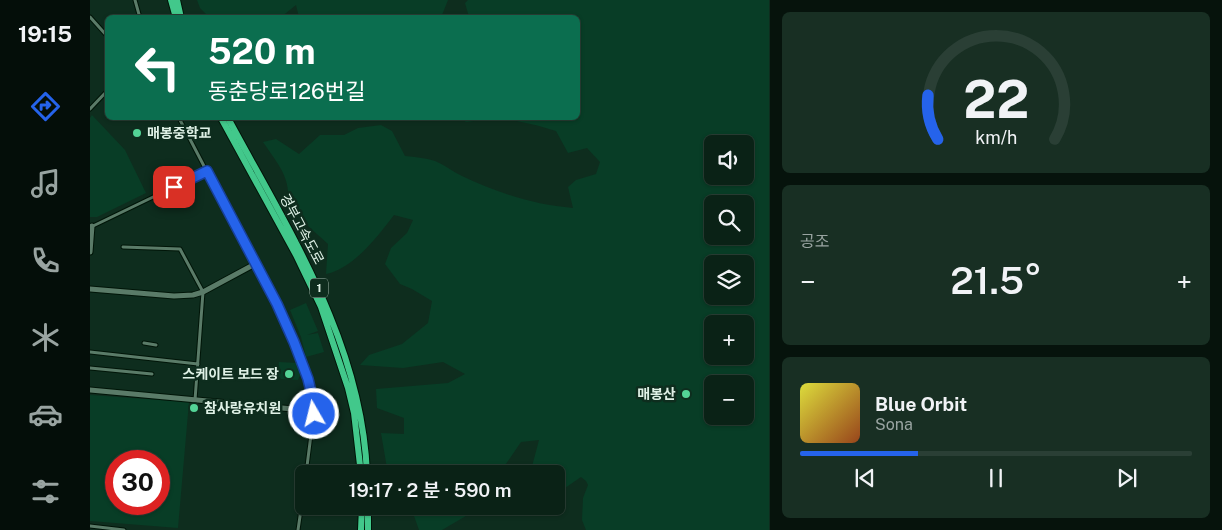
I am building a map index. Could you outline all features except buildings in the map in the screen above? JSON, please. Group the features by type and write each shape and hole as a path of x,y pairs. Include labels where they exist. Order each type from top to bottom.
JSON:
{"highway":[{"path":"171,0 175,15"},
{"path":"177,0 180,15"},
{"name":"경부고속도로","path":"223,120 296,255 321,307 348,388 355,421 360,465"},
{"name":"경부고속도로","path":"229,120 326,304 344,352 360,411 366,465"},
{"path":"361,530 362,515"},
{"path":"368,515 368,530"}],"main road":[{"path":"90,252 91,226"},
{"path":"90,289 174,296 193,295 203,292 255,264"},
{"path":"90,390 314,411"}],"street":[{"path":"135,0 139,15"},
{"path":"90,17 105,34"},
{"path":"90,109 105,93"},
{"path":"179,120 294,342 308,379 314,411 307,465"},
{"path":"91,226 207,171"},
{"path":"123,247 180,249 203,292 195,400"},
{"path":"144,343 156,344"},
{"path":"90,352 198,364"},
{"path":"90,368 152,374"},
{"path":"298,530 300,515"},
{"path":"90,526 124,530"}],"green space":[{"path":"197,0 448,0 442,15 298,15 296,5 284,15 207,15 200,8"},
{"path":"468,0 769,0 769,530 586,530 582,520 583,498 588,485 586,481 581,477 565,488 565,465 532,465 539,440 521,442 505,465 386,465 381,433 404,434 404,418 377,408 376,389 448,383 465,374 443,362 403,368 360,365 369,355 402,344 428,323 432,301 400,284 385,264 391,248 407,233 413,220 394,215 373,242 355,259 346,266 326,274 328,244 287,207 288,188 286,180 263,142 276,139 299,154 320,135 344,135 358,128 381,125 392,131 405,156 435,161 476,182 503,193 544,204 573,208 568,187 576,180 596,174 600,162 587,148 568,153 556,131 512,120 580,120 580,15 468,15 465,3"},
{"path":"92,115 125,150 146,193 97,217 90,217 90,118"},
{"path":"464,120 491,120 466,122"},
{"path":"306,303 318,331 307,335 318,333 324,352 306,357 301,337 290,310"},
{"name":"스케이트 보드 장","path":"279,362 297,363 300,375 298,380 281,379 277,373"},
{"path":"90,395 189,402 178,528 90,521"},
{"path":"410,515 468,515 442,530 419,530 414,516"}],"place":[{"name":"매봉중학교","path":"137,133"},
{"name":"스케이트 보드 장","path":"289,374"},
{"name":"매봉산","path":"686,394"},
{"name":"참사랑유치원","path":"194,408"}],"route":[{"path":"174,187 207,171 277,304 294,342 308,379 314,414"}]}
